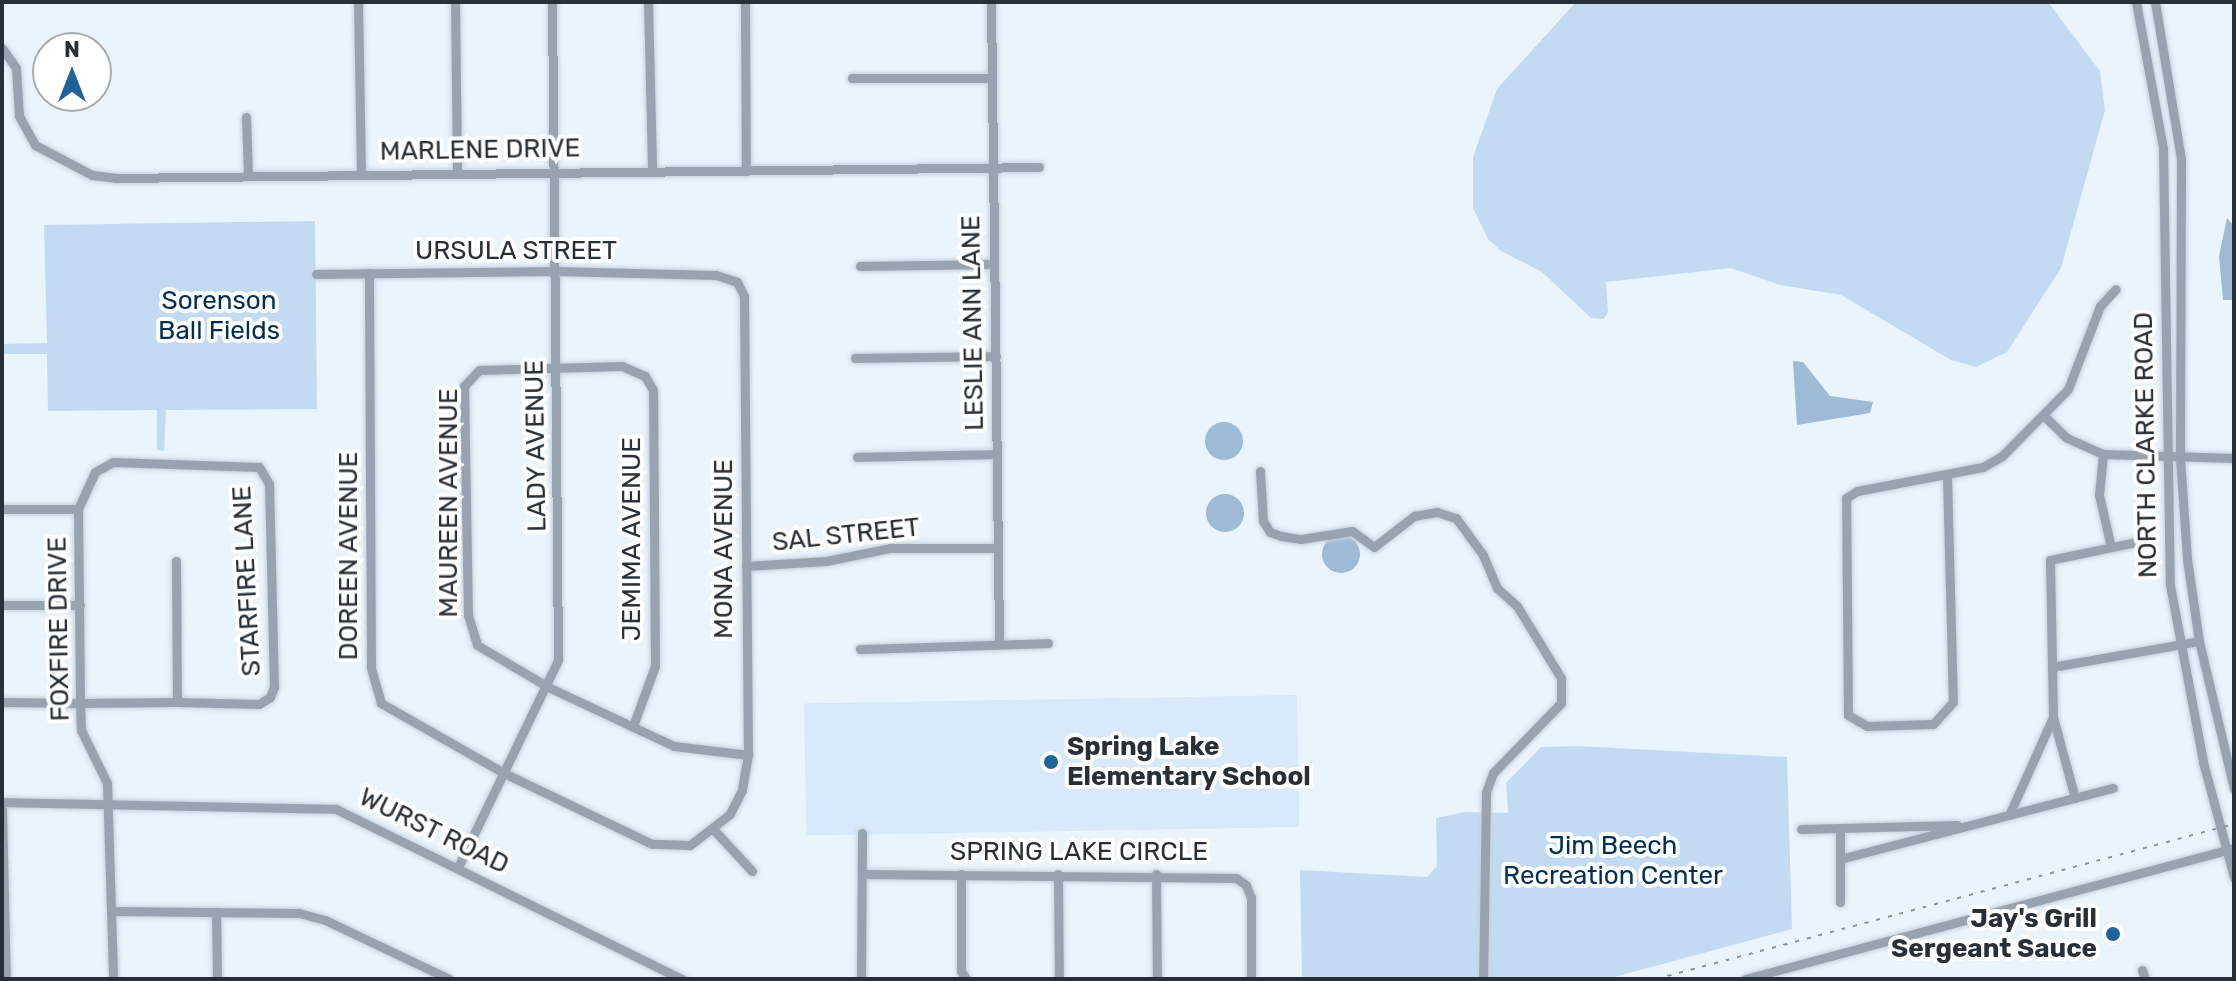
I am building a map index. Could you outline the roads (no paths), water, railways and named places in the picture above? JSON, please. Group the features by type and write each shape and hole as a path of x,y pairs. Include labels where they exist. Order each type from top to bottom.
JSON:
{"street":[{"path":"358,2 361,173"},
{"path":"455,2 457,171"},
{"name":"LADY AVENUE","path":"458,867 548,687 558,660 561,622 552,2"},
{"path":"648,2 652,170"},
{"path":"745,2 746,169"},
{"name":"LESLIE ANN LANE","path":"991,2 999,643"},
{"name":"NORTH CLARKE ROAD","path":"2136,2 2163,148 2166,197 2166,543 2179,645 2230,849 2234,878"},
{"name":"NORTH CLARKE ROAD","path":"2155,2 2177,128 2182,198 2180,458 2199,641 2234,789"},
{"name":"MARLENE DRIVE","path":"2,48 16,68 19,116 35,145 56,159 92,175 117,178 457,171 1039,167"},
{"path":"852,78 992,78"},
{"path":"246,117 248,174"},
{"path":"860,266 993,264"},
{"name":"URSULA STREET","path":"316,274 555,271 716,275"},
{"name":"DOREEN AVENUE","path":"369,273 373,687 393,714 504,773 652,844 677,848 714,830"},
{"name":"MONA AVENUE","path":"714,830 730,814 742,790 748,755 744,296 737,282 716,275"},
{"path":"1947,476 1953,702 1933,724 1867,726 1848,715 1846,498 1857,491 1947,476 2002,456 2043,415 2079,372 2100,306 2116,289"},
{"path":"855,358 996,356"},
{"name":"MAUREEN AVENUE","path":"557,366 492,366 470,376 464,386 471,634 492,656 548,687 674,746 748,755"},
{"name":"JEMIMA AVENUE","path":"557,366 622,366 645,376 653,390 655,666 633,726"},
{"path":"2043,415 2067,438 2103,454 2234,458"},
{"path":"857,457 997,454"},
{"path":"2103,454 2099,495 2111,547"},
{"name":"FOXFIRE DRIVE","path":"113,979 107,783 81,730 78,509 95,472 113,462 245,464"},
{"name":"STARFIRE LANE","path":"177,702 259,704 270,697 274,687 269,484 259,467 245,464"},
{"path":"1260,471 1263,521 1270,532 1281,536 1301,539 1352,531 1374,547 1414,516 1437,512 1456,518 1483,555 1497,588 1517,606 1561,678 1561,703 1493,773 1486,792 1483,979"},
{"path":"2,509 78,509"},
{"path":"2075,798 2053,717 2050,560 2136,542"},
{"name":"SAL STREET","path":"746,566 826,561 890,548 998,548"},
{"path":"2,702 177,702 176,561"},
{"path":"2,605 80,605"},
{"path":"2052,667 2199,641"},
{"path":"860,649 1048,643"},
{"path":"2009,815 2053,717"},
{"path":"1840,859 2113,788"},
{"name":"WURST ROAD","path":"2,802 336,809 682,979"},
{"path":"2,809 6,979"},
{"path":"1801,829 1972,825"},
{"path":"1840,828 1840,902"},
{"path":"714,830 752,871"},
{"path":"861,979 862,833"},
{"path":"1745,979 2230,849"},
{"name":"SPRING LAKE CIRCLE","path":"862,874 1222,874 1246,885 1251,898 1251,979"},
{"path":"961,874 961,971 966,979"},
{"path":"1058,874 1059,979"},
{"path":"1156,874 1157,979"},
{"path":"111,911 299,913 325,920 449,979"},
{"path":"216,912 217,979"}],"railway":[{"path":"1656,979 2234,824"}],"place":[{"name":"Spring Lake Elementary School","path":"1051,762"},
{"name":"Jay's Grill Sergeant Sauce","path":"2113,934"}],"park label":[{"name":"Sorenson Ball Fields","path":"219,316"},
{"name":"Jim Beech Recreation Center","path":"1613,861"}]}
